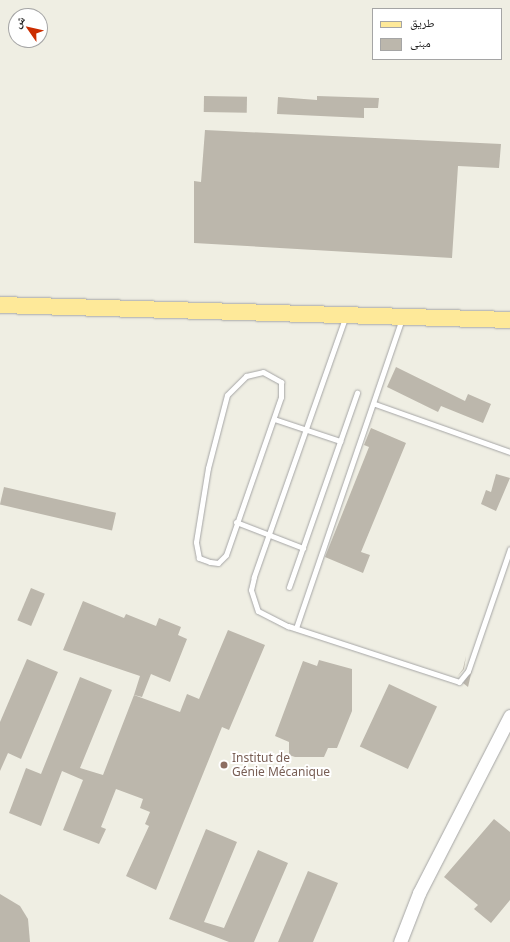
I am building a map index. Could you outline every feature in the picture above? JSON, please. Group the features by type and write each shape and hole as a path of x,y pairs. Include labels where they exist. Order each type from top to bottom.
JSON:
{"main road":[{"path":"0,305 510,320"}],"street":[{"path":"400,942 419,893 510,716"}],"lane":[{"path":"346,315 254,577 253,605 265,616 296,628 459,682 468,671 510,549"},
{"path":"296,628 375,404 402,316"},
{"path":"263,372 272,374 282,385 274,419 236,522 222,560 210,562 199,558 196,542 208,468 226,394 246,376 263,372"},
{"path":"289,587 356,393"},
{"path":"375,404 510,452"},
{"path":"274,419 340,441"},
{"path":"236,522 303,548"}],"building":[{"path":"204,96 247,97 247,113 204,112"},
{"path":"317,96 379,98 378,108 364,108 364,118 277,114 278,97 317,100"},
{"path":"205,130 501,144 499,168 458,166 452,258 194,243 194,181 201,182"},
{"path":"396,367 465,401 468,394 491,404 483,423 441,406 438,412 387,387"},
{"path":"371,428 406,443 361,552 370,555 363,573 325,557 369,447 364,445"},
{"path":"496,474 510,478 496,511 481,504 486,490 491,492"},
{"path":"4,487 116,513 112,530 0,505"},
{"path":"31,588 45,594 31,626 17,620"},
{"path":"83,601 124,618 126,614 156,626 159,618 181,627 178,635 187,639 170,682 151,674 142,697 134,695 140,676 63,650"},
{"path":"228,630 265,645 229,730 222,727 156,890 126,876 149,826 145,824 150,812 140,808 143,799 116,789 101,827 106,829 99,844 63,830 83,780 62,771 41,826 9,813 26,768 41,774 80,677 112,690 80,768 103,775 134,695 180,712 187,694 199,699"},
{"path":"466,656 464,669 457,677 463,669"},
{"path":"27,659 58,672 21,759 8,753 0,771 0,722"},
{"path":"319,660 352,669 352,711 337,748 328,748 324,757 295,757 289,755 289,742 275,736 303,661 317,666"},
{"path":"472,670 468,687 463,683"},
{"path":"389,684 437,706 408,769 360,747"},
{"path":"494,819 510,832 510,900 491,923 474,909 478,905 444,877"},
{"path":"206,829 237,842 204,922 224,928 258,850 288,863 254,942 229,942 169,919"},
{"path":"308,871 338,883 313,942 278,942"},
{"path":"0,894 20,906 28,919 30,942 0,942"}],"place":[{"name":"Institut de Génie Mécanique","path":"224,765"}]}
